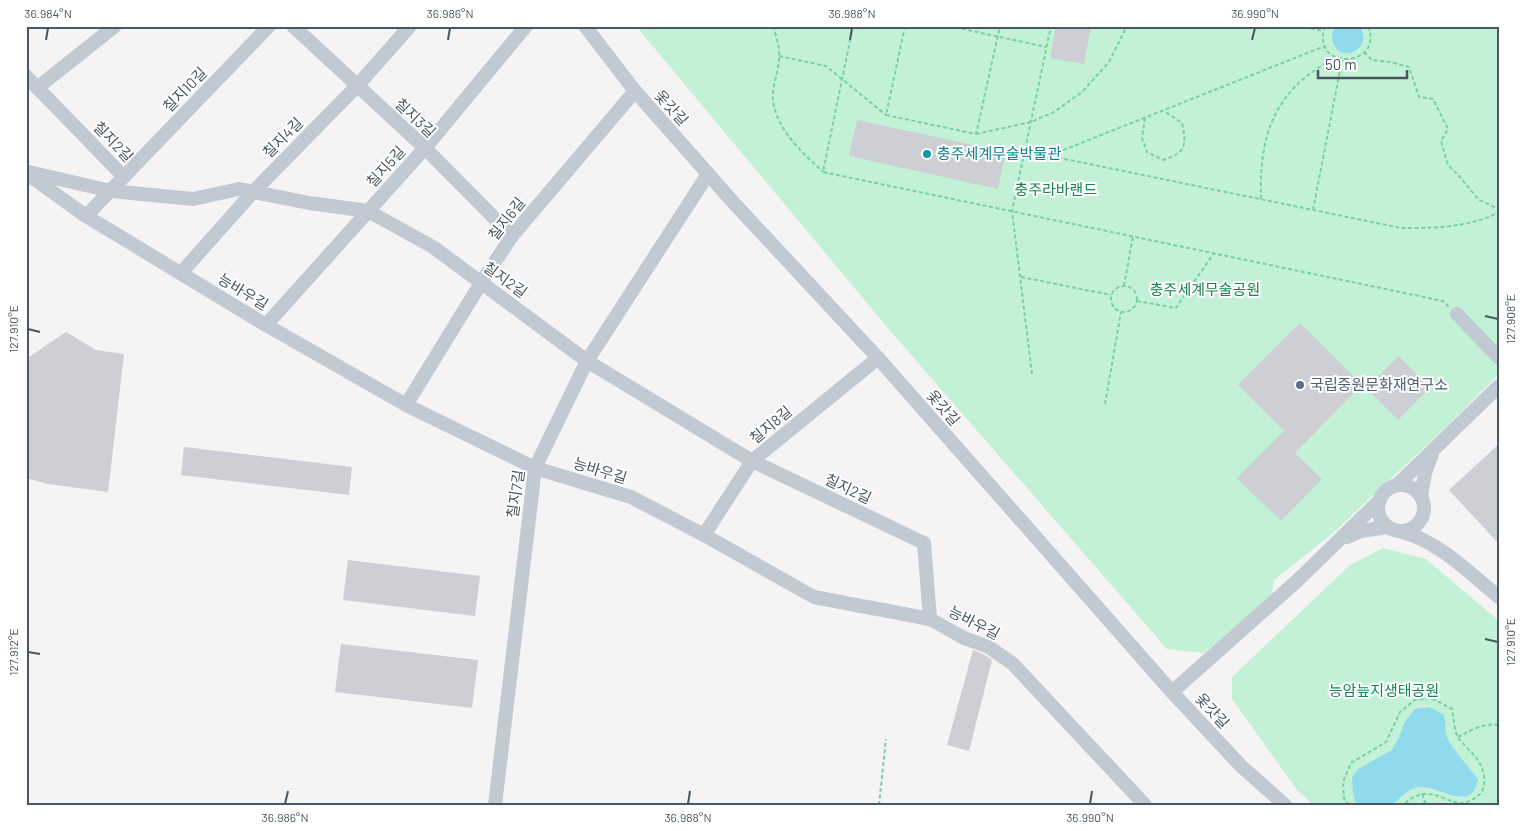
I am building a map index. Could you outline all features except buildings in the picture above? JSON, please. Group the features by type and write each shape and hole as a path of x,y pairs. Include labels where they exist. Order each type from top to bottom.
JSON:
{"street":[{"path":"38,88 115,26"},
{"name":"칠지10길","path":"124,177 270,26"},
{"name":"칠지3길","path":"293,26 425,148 512,236"},
{"name":"칠지4길","path":"181,273 253,192 357,86 410,26"},
{"name":"칠지5길","path":"266,325 425,148 526,26"},
{"name":"옻갓길","path":"585,26 635,92 878,358 1172,692 1241,766 1285,805"},
{"name":"칠지2길","path":"26,76 124,177 111,191"},
{"name":"칠지6길","path":"406,405 512,236 635,92"},
{"path":"26,172 111,191"},
{"name":"능바우길","path":"26,172 86,216 266,325 406,405 535,468 631,498 704,535 814,597 930,619 964,638 989,647 1013,664 1145,805"},
{"name":"칠지7길","path":"495,805 535,468 588,361 708,174"},
{"name":"칠지2길","path":"111,191 193,199 239,189 309,203 368,211 433,247 588,361 752,462 924,543 930,619"},
{"path":"86,216 111,191"},
{"path":"1457,314 1499,358"},
{"name":"칠지8길","path":"704,535 752,462 878,358"},
{"path":"1172,692 1330,550 1380,500 1386,490 1397,485 1499,386"},
{"path":"1436,446 1428,463 1422,496 1424,514 1432,537 1444,553"},
{"path":"1397,485 1411,487 1422,496"},
{"path":"1380,500 1378,513 1388,527 1428,541 1499,597"},
{"path":"1402,532 1408,531 1418,524 1424,514"},
{"path":"1330,550 1350,534 1388,527"}],"path":[{"path":"773,26 780,56 773,98 777,117 784,130 799,149 823,172 1443,301 1457,314"},
{"path":"823,172 853,26"},
{"path":"886,115 905,26"},
{"path":"949,26 1046,47"},
{"path":"976,134 1000,26"},
{"path":"1032,374 1012,211 1026,151 1050,26"},
{"path":"780,56 826,66 886,115 976,134 1031,122 1054,112 1082,92 1108,62 1127,26"},
{"path":"1298,26 1323,31"},
{"path":"1325,26 1323,31 1325,46 1335,57 1342,60 1350,60 1364,52 1369,45 1371,37 1368,26"},
{"path":"1049,156 1325,46"},
{"path":"1026,151 1401,228 1431,228 1459,224 1491,216 1499,211 1479,200 1448,165 1442,142 1448,129 1433,99 1419,97 1409,68 1390,62 1372,60 1364,52"},
{"path":"1260,199 1260,166 1267,136 1277,110 1292,90 1310,73 1335,57"},
{"path":"1313,210 1342,60"},
{"path":"1145,118 1142,138 1148,152 1163,160 1176,156 1183,148 1186,138 1182,123 1164,110"},
{"path":"1124,286 1133,236"},
{"path":"1137,301 1176,308 1214,253"},
{"path":"1021,277 1111,295"},
{"path":"1124,286 1132,289 1137,296 1137,301 1133,309 1120,312 1113,307 1110,300 1116,288 1124,286"},
{"path":"1105,404 1120,312"},
{"path":"1349,805 1344,799 1343,782 1351,763 1386,742 1400,712 1415,700 1431,698 1452,709 1458,737 1477,758 1485,778 1483,791 1473,800 1458,804 1434,795 1422,794 1403,805"},
{"path":"1458,737 1474,728 1493,724 1499,725"},
{"path":"879,805 886,738"},
{"path":"1422,794 1426,805"}],"green space":[{"name":"충주세계무술공원","path":"636,26 1499,26 1499,374 1447,426 1333,533 1274,580 1271,598 1204,653 1167,649 887,327"},
{"name":"능암늪지생태공원","path":"1383,548 1426,559 1499,621 1499,805 1314,805 1297,790 1232,699 1232,677 1350,565"}],"water":[{"path":"1336,26 1359,26 1363,34 1363,41 1360,47 1348,53 1337,49 1332,38"},
{"path":"1430,707 1444,715 1448,739 1478,780 1474,790 1468,795 1461,797 1426,787 1418,787 1407,792 1392,805 1356,804 1353,794 1352,777 1358,769 1392,750 1404,723 1415,709"}],"place":[{"name":"충주세계무술박물관","path":"927,154"},
{"name":"국립중원문화재연구소","path":"1300,385"}],"park label":[{"name":"충주라바랜드","path":"1056,190"}]}
